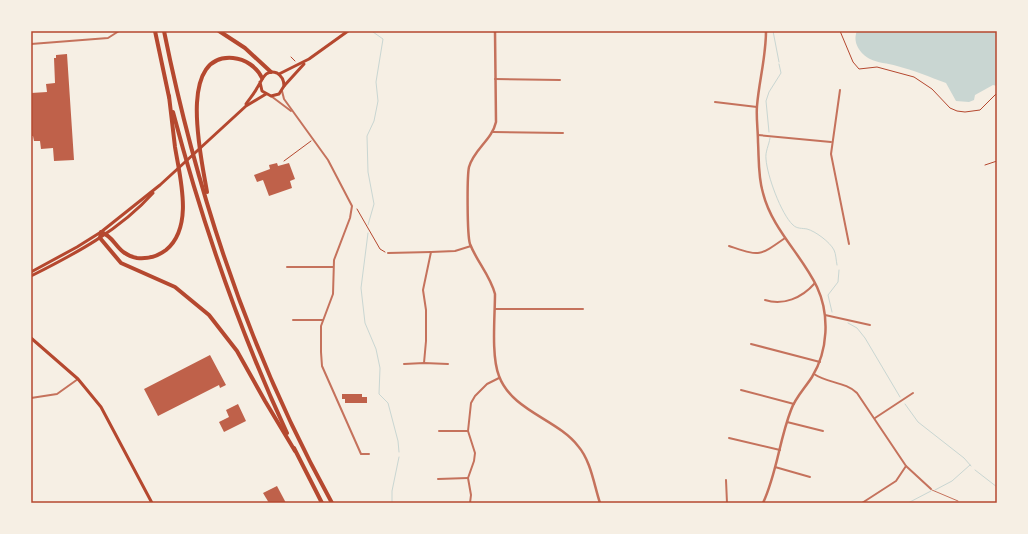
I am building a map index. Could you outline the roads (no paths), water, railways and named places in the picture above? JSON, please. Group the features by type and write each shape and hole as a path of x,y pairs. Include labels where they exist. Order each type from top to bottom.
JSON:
{"highway":[{"path":"155,31 169,96 201,211 223,277 261,374 295,451"},
{"path":"164,31 189,138 209,206 232,274 268,370 301,442 332,503"},
{"path":"219,31 245,48 271,72"},
{"path":"209,206 197,125 197,101 200,81 212,64 227,58 246,61 258,71 261,80"},
{"path":"169,96 182,192 181,222 177,237 162,253 152,257 141,258 130,256 120,250 107,234 101,232 100,238 121,263 175,287 209,315 237,351 295,451 322,503"}],"main road":[{"path":"246,106 261,80 271,72 279,74 292,69 309,59 348,31"},
{"path":"261,80 261,89 266,94 271,96 277,95 309,59"},
{"path":"279,74 283,79 284,86"},
{"path":"31,276 107,234 129,216 160,185 246,106 266,94"},
{"path":"31,272 78,247 101,232 160,185"},
{"path":"31,338 78,378 101,407 152,503"}],"street":[{"path":"31,44 108,38 119,31"},
{"path":"495,31 494,79 496,122 493,132 475,156 469,168 469,230 471,246 492,282 495,294 496,367 499,378 514,399 564,432 578,446 590,471 600,503"},
{"path":"763,503 775,467 787,422 794,404 814,374 820,362 825,336 825,314 815,283 785,238 768,208 763,194 758,164 757,106 764,68 766,31"},
{"path":"494,79 560,80"},
{"path":"840,90 830,154 849,244"},
{"path":"282,91 284,98 328,160 352,206 352,212 334,260 332,294 323,320 321,337 322,366 361,454 369,454"},
{"path":"271,96 294,113"},
{"path":"715,102 757,106"},
{"path":"493,132 563,133"},
{"path":"758,134 831,142"},
{"path":"729,246 755,254 760,254 785,238"},
{"path":"388,253 455,251 471,246"},
{"path":"424,363 426,310 423,292 431,252"},
{"path":"287,267 333,267"},
{"path":"765,300 783,303 815,283"},
{"path":"495,309 583,309"},
{"path":"825,314 870,325"},
{"path":"293,320 323,320"},
{"path":"751,344 820,362"},
{"path":"404,364 448,364"},
{"path":"814,374 825,380 851,388 862,398 906,466 931,489"},
{"path":"31,398 57,394 78,378"},
{"path":"470,503 471,495 468,478 475,453 468,432 471,404 475,396 487,384 499,378"},
{"path":"741,390 794,404"},
{"path":"875,418 913,393"},
{"path":"787,422 823,431"},
{"path":"439,431 468,432"},
{"path":"729,438 780,450"},
{"path":"862,503 896,480 906,466"},
{"path":"775,467 810,477"},
{"path":"438,479 468,478"},
{"path":"726,480 727,503"}],"lane":[{"path":"931,489 958,501"}],"waterway":[{"path":"773,31 779,62"},
{"path":"368,225 374,204 368,172 367,136 374,121 378,101 376,82 383,39 373,32"},
{"path":"769,132 766,101 769,92 781,73 779,64"},
{"path":"770,138 766,159 779,204 788,220 795,226 814,232 822,237 832,247 835,252 837,265"},
{"path":"368,233 361,288 365,323 376,349 380,368 379,394 388,403 398,441 399,452"},
{"path":"832,312 828,295 838,282 839,270"},
{"path":"848,323 857,328 865,338 900,397"},
{"path":"905,404 918,422 964,458 971,466"},
{"path":"392,503 392,491 399,457"},
{"path":"935,490 952,481 970,465"},
{"path":"975,470 997,487"},
{"path":"908,503 931,491"}]}
